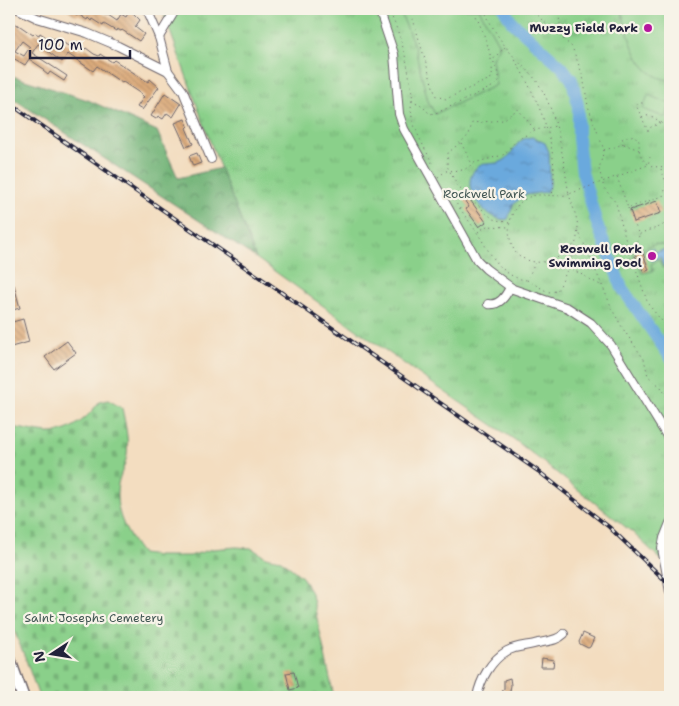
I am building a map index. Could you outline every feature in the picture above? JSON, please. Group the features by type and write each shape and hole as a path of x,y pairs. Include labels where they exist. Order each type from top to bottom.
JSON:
{"highway":[{"path":"9,658 23,697"}],"street":[{"path":"18,9 38,18 118,46 168,71"},
{"path":"147,9 159,37 168,71 183,91 211,159"},
{"path":"159,37 176,9"},
{"path":"379,9 394,54 399,114 404,129 477,260 510,287 568,308 592,323 611,345 670,441"},
{"path":"481,277 486,269"},
{"path":"488,304 493,305 498,302 504,297 510,287"},
{"path":"670,524 662,548 670,592"},
{"path":"477,697 487,671 506,652 554,640 564,634"}],"path":[{"path":"388,9 400,35 407,58 413,94 411,107 414,122 434,168"},
{"path":"410,9 436,96 446,99 492,78 492,66 486,42 473,9"},
{"path":"484,9 494,31 505,47 537,81 549,102 559,134 569,194 578,230 617,319 644,359 648,376 661,387 670,402"},
{"path":"530,9 572,47 575,53 583,76 588,106 604,150 599,170 604,188 616,203 630,257 648,304 670,331"},
{"path":"561,9 560,26 564,41"},
{"path":"412,101 420,104 430,114 435,114 496,85 500,79 493,60 505,47"},
{"path":"514,56 524,74 547,128 555,185 552,196"},
{"path":"645,103 636,105 648,131 651,127 660,123 670,122"},
{"path":"510,223 493,219 458,187 446,161 448,152 469,135 472,123 503,120 518,110 535,130"},
{"path":"642,118 650,116 656,118 660,123"},
{"path":"437,177 449,170 464,170 472,164 503,154 517,140 535,130 556,126"},
{"path":"623,144 622,140 634,135 639,141"},
{"path":"639,151 639,141 641,138"},
{"path":"461,142 472,164"},
{"path":"604,150 623,144 639,151 648,164 661,168 670,164"},
{"path":"648,164 650,157"},
{"path":"576,242 552,261 535,263 517,255 509,226 514,210 526,198 539,195 560,197 648,164"},
{"path":"661,168 670,193"},
{"path":"616,177 639,235"},
{"path":"628,208 662,196 667,184"},
{"path":"447,190 498,265 512,276 527,280 548,292 557,290 564,280 578,230"},
{"path":"635,251 634,247 639,235 661,227 670,218"},
{"path":"478,233 487,226 509,226"},
{"path":"527,280 535,263"},
{"path":"568,266 603,286"}],"green space":[{"name":"Rockwell Park","path":"162,9 670,9 670,568 632,532 515,440 256,258 211,144"},
{"path":"399,9 479,9 498,43 498,48 492,58 496,85 435,114 428,101 414,45"},
{"name":"Muzzy Field Park","path":"621,9 670,9 670,80 658,77 642,63 631,43"},
{"path":"9,75 88,100 157,131 178,178 221,168 256,258 9,96"},
{"path":"648,95 670,104 666,118 643,109"},
{"name":"Roswell Park Swimming Pool","path":"639,243 643,252 643,249 655,244 669,246 670,266 662,268 659,260 651,264 653,271 642,273 630,247"},
{"name":"Saint Josephs Cemetery","path":"108,400 122,408 127,437 126,458 119,480 117,503 126,530 142,554 190,556 212,549 236,547 251,548 266,557 281,560 302,577 312,595 334,697 39,697 9,618 9,427 56,433 77,424 99,402"}],"water":[{"path":"532,137 545,143 549,152 550,185 546,192 524,195 513,205 508,219 495,217 483,208 473,196 470,183 472,175 479,165 503,161 519,142"},
{"path":"653,248 655,252 667,249 670,264 663,266 660,257 651,261 647,250"}],"building":[{"path":"66,9 96,9 117,21 121,14 126,17 130,10 140,20 135,27 144,34 139,41 122,30 117,29 116,31 92,19 91,21 88,18 87,20 78,14 77,16"},
{"path":"9,21 33,35 35,33 39,35 40,33 49,39 50,37 55,38 68,46 70,44 79,50 86,48 112,62 114,60 148,82 150,79 159,87 142,110 137,107 144,97 141,94 97,66 93,71 68,54 62,62 38,44 32,53 67,76 64,81 50,72 48,75 43,71 44,69 29,59 25,65 13,58 9,65","holes":["22,41 30,47 24,56 15,51"]},
{"path":"165,93 181,104 173,117 167,113 163,119 158,116 156,119 151,116"},
{"path":"185,119 188,126 186,128 193,144 186,147 175,123"},
{"path":"197,153 201,163 193,166 189,156"},
{"path":"468,197 486,222 479,227 466,209 469,207 464,200"},
{"path":"657,201 661,213 634,222 630,210"},
{"path":"641,248 649,270 644,272 635,256 635,251"},
{"path":"14,285 20,308 9,311 9,287"},
{"path":"23,319 29,342 11,347 9,323"},
{"path":"67,341 76,353 54,369 45,357"},
{"path":"583,633 594,638 588,648 579,642"},
{"path":"542,658 554,660 553,667 541,667"},
{"path":"294,672 298,688 290,690 286,673"},
{"path":"510,678 509,697 500,697 504,689 504,680"}],"waterway":[{"path":"504,9 512,22 562,67 572,80 578,105 578,139 582,172 597,224 622,288 670,357"}],"railway":[{"path":"9,103 538,471 609,527 670,585"}],"place":[{"name":"Muzzy Field Park","path":"648,28"},
{"name":"Roswell Park Swimming Pool","path":"652,256"}]}
